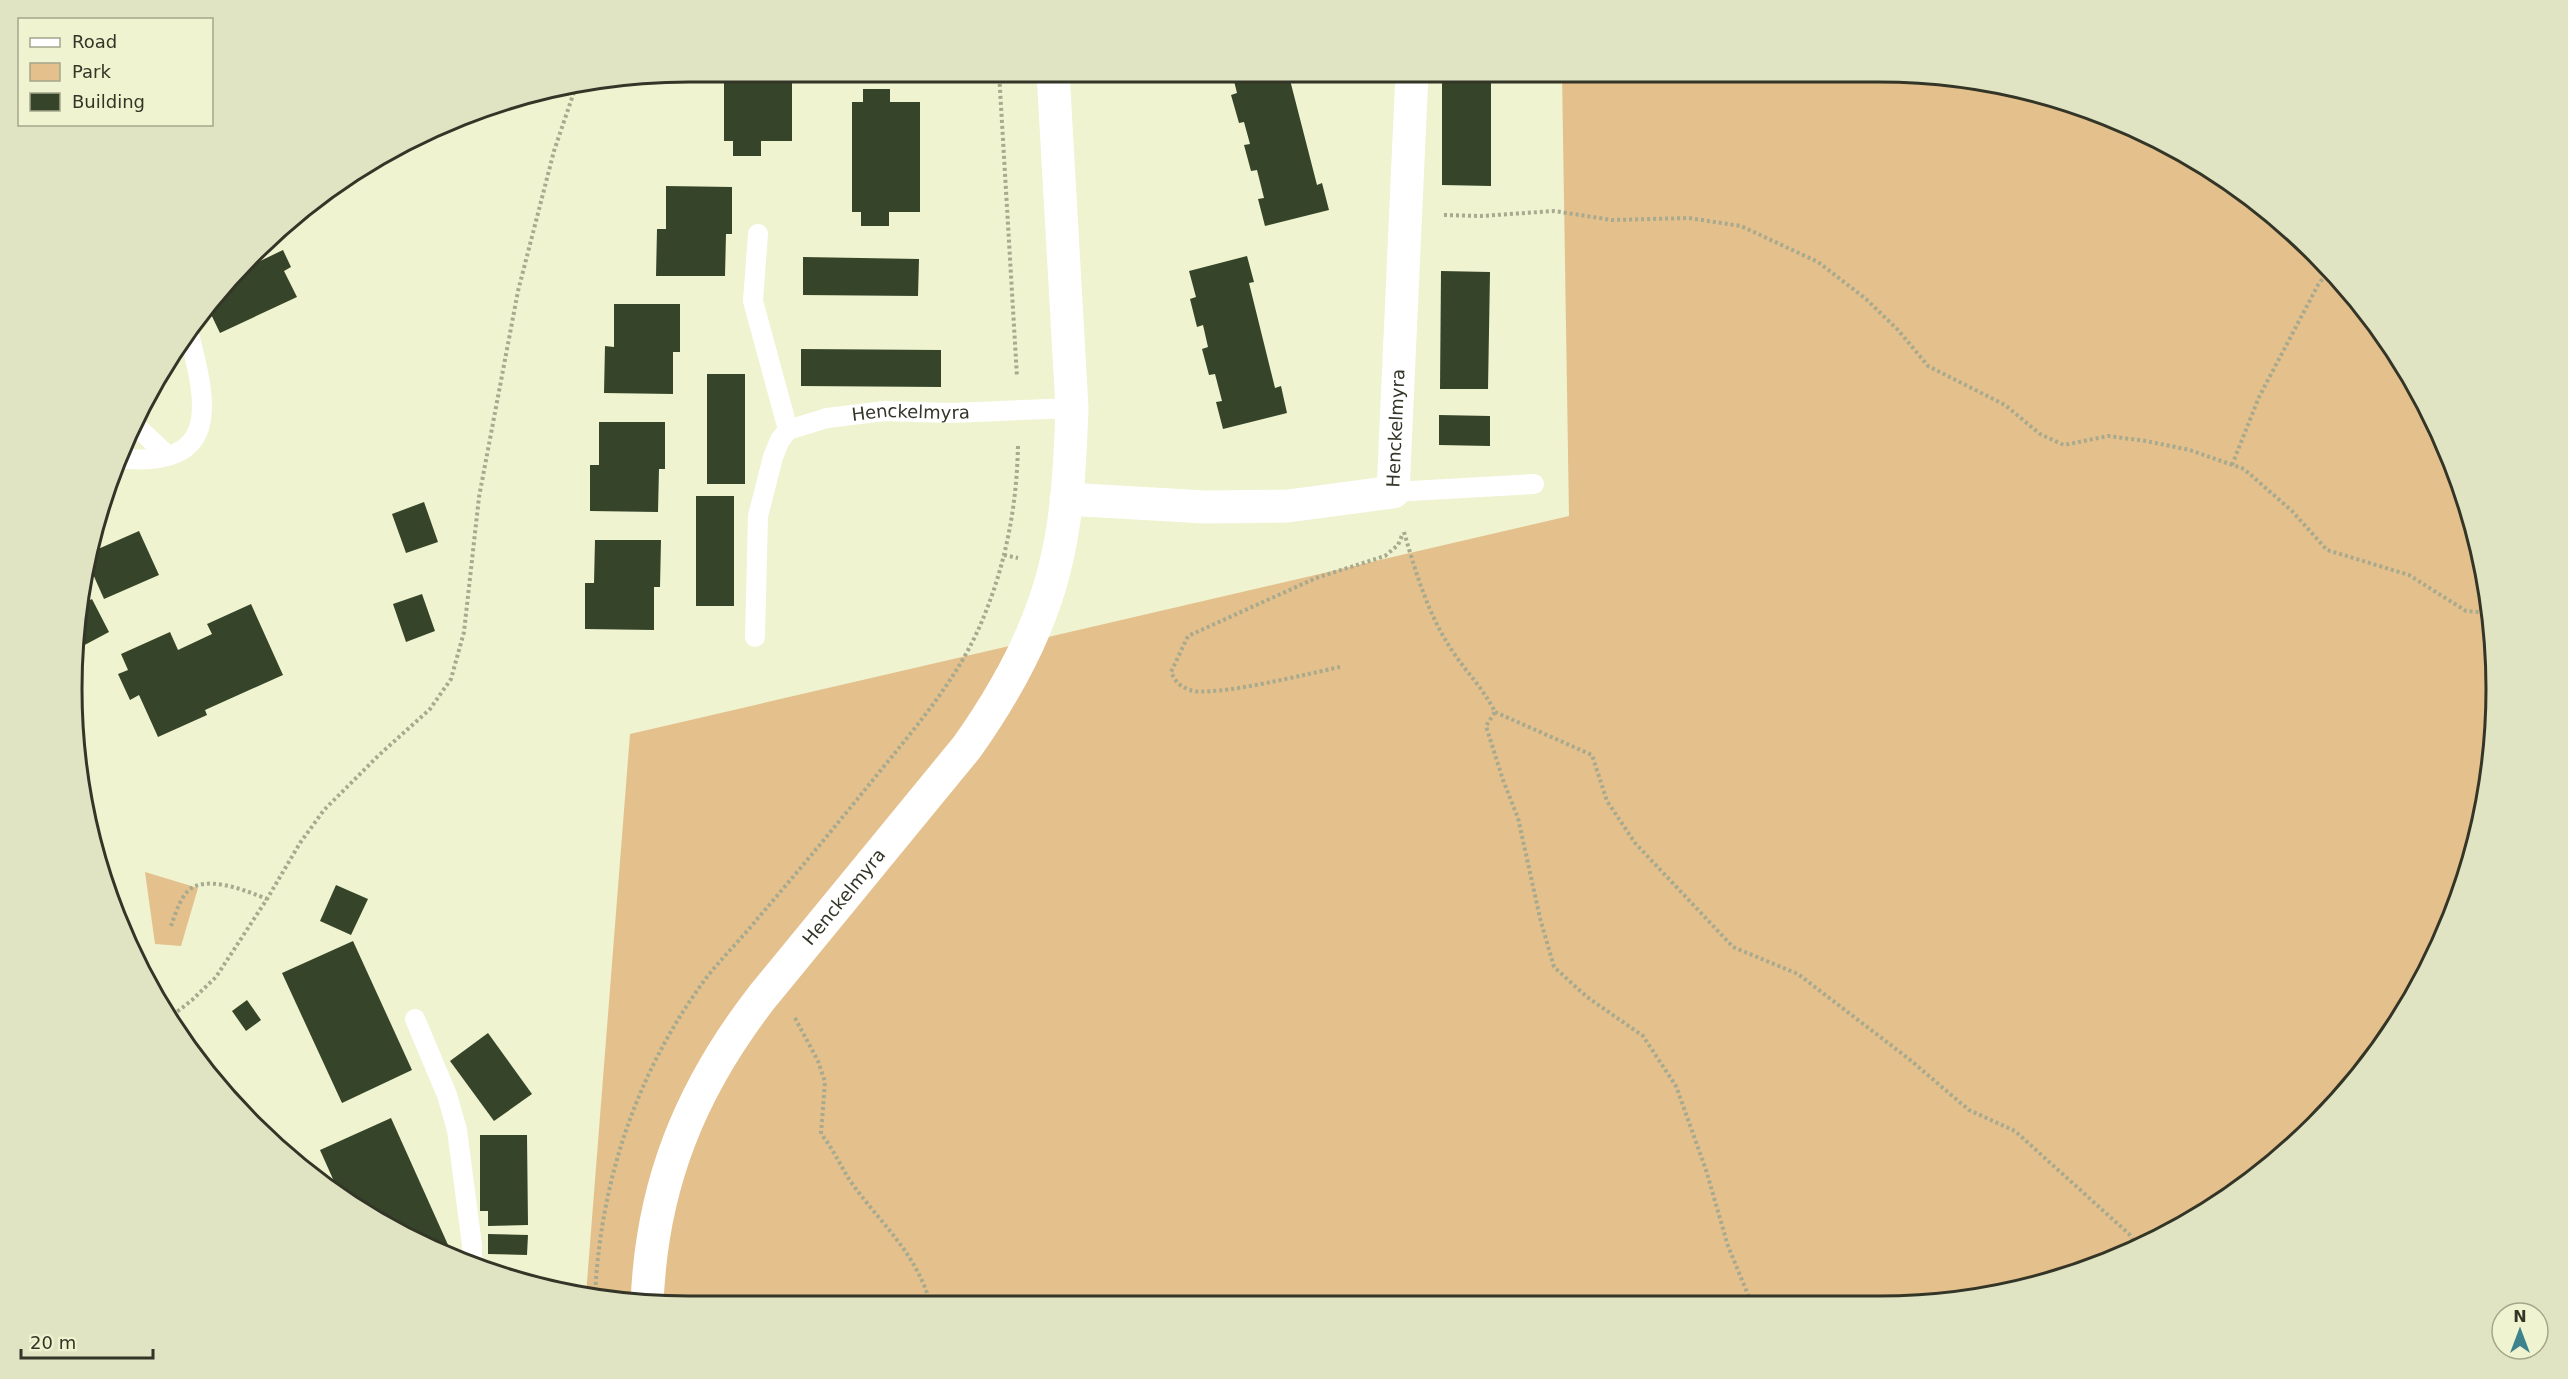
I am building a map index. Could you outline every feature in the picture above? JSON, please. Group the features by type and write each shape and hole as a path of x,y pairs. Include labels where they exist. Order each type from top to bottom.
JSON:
{"street":[{"name":"Henckelmyra","path":"648,1295 651,1248 665,1178 676,1145 705,1081 740,1025 938,784 993,710 1029,643 1045,603 1056,567 1066,499 1072,408 1054,82"},
{"name":"Henckelmyra","path":"1066,499 1205,507 1276,506 1394,492 1412,82"}],"lane":[{"path":"755,637 758,516 773,457 780,440 788,430 753,301 758,234"},
{"path":"128,460 180,453 192,442 201,424 200,374 191,343"},
{"name":"Henckelmyra","path":"788,430 827,418 884,411 950,413 1072,408"},
{"path":"141,430 168,456"},
{"path":"1394,492 1534,484"},
{"path":"414,1019 447,1095 457,1130 472,1256"}],"path":[{"path":"596,1289 601,1229 614,1166 640,1092 658,1053 701,985 844,817 943,690 981,623 1004,555 1013,517 1018,473 1018,410 1000,82"},
{"path":"176,1013 216,977 300,843 324,810 378,756 430,710 451,679 464,632 479,497 518,291 554,151 573,94"},
{"path":"1407,215 1481,216 1554,211 1612,220 1689,218 1741,226 1818,262 1866,299 1898,330 1928,366 2005,405 2040,434 2064,445 2108,436 2146,441 2190,450 2244,469 2292,511 2327,550 2409,575 2466,611 2480,612"},
{"path":"2232,465 2259,397 2324,277"},
{"path":"1340,667 1216,692 1192,691 1176,683 1171,672 1188,636 1316,578 1384,556 1398,544 1407,525"},
{"path":"1404,532 1423,596 1452,651 1485,692 1495,712 1592,755 1607,801 1635,843 1733,947 1798,974 1909,1059 1969,1110 2015,1131 2129,1234 2133,1240"},
{"path":"1495,712 1486,726 1518,818 1540,918 1554,967 1587,997 1643,1036 1676,1086 1706,1170 1728,1246 1749,1296"},
{"path":"171,926 182,899 189,890 200,883 207,882 246,891 267,899"},
{"path":"762,997 792,1014 801,1026 818,1061 825,1082 821,1134 835,1151 846,1175 905,1248 924,1282 928,1296"}],"green space":[{"path":"1562,82 1878,82 1958,88 2036,103 2074,115 2147,145 2182,164 2216,185 2279,233 2335,289 2360,320 2383,352 2423,421 2453,494 2465,532 2474,571 2484,650 2486,690 2480,769 2465,847 2453,885 2423,958 2404,993 2360,1059 2308,1119 2279,1146 2216,1194 2147,1234 2111,1250 2036,1276 1997,1285 1918,1295 1878,1296 690,1296 650,1295 587,1287 630,734 1569,516"},
{"path":"145,872 198,888 181,946 155,944"}],"building":[{"path":"724,82 792,82 792,141 761,141 761,156 733,156 733,141 724,141"},
{"path":"1234,82 1291,82 1317,185 1322,183 1329,210 1265,226 1258,199 1264,198 1257,170 1251,171 1244,145 1250,144 1244,122 1239,123 1231,95 1237,93"},
{"path":"1442,82 1491,82 1491,186 1442,185"},
{"path":"863,89 890,89 890,102 920,102 920,212 889,212 889,226 861,226 861,212 852,212 852,102 863,102"},
{"path":"666,186 732,187 732,234 726,234 725,276 656,276 657,229 666,229"},
{"path":"283,250 291,267 284,271 297,297 220,333 212,316 258,262"},
{"path":"1247,256 1254,282 1249,283 1275,388 1281,386 1287,413 1223,429 1216,402 1222,401 1215,374 1209,375 1202,349 1208,347 1203,325 1197,327 1190,299 1196,297 1189,271"},
{"path":"803,257 919,259 918,296 803,295"},
{"path":"1441,271 1490,272 1488,389 1440,389"},
{"path":"614,304 680,304 680,352 673,352 673,394 604,393 605,346 614,347"},
{"path":"801,349 941,350 941,387 801,386"},
{"path":"707,374 745,374 745,484 707,484"},
{"path":"1439,415 1490,416 1490,446 1439,445"},
{"path":"599,422 665,422 665,469 659,469 658,512 590,511 590,465 599,465"},
{"path":"696,496 734,496 734,606 696,606"},
{"path":"424,502 438,542 406,553 392,514"},
{"path":"139,531 159,575 104,599 93,575 99,549"},
{"path":"595,540 661,540 660,587 654,587 654,630 585,629 585,583 594,583"},
{"path":"422,594 435,631 406,642 393,604"},
{"path":"92,599 109,632 84,645 88,610 89,600"},
{"path":"251,604 283,675 205,710 207,715 158,737 139,695 130,700 118,674 128,670 121,654 170,632 178,650 212,634 207,624"},
{"path":"336,885 368,899 351,935 320,921"},
{"path":"353,941 412,1070 342,1103 282,973"},
{"path":"247,1000 261,1020 246,1031 232,1011"},
{"path":"488,1033 532,1094 494,1121 450,1061"},
{"path":"391,1118 449,1246 386,1215 334,1181 320,1150"},
{"path":"480,1135 527,1135 528,1225 488,1226 488,1211 480,1211"},
{"path":"488,1234 528,1235 527,1255 488,1254"}]}
